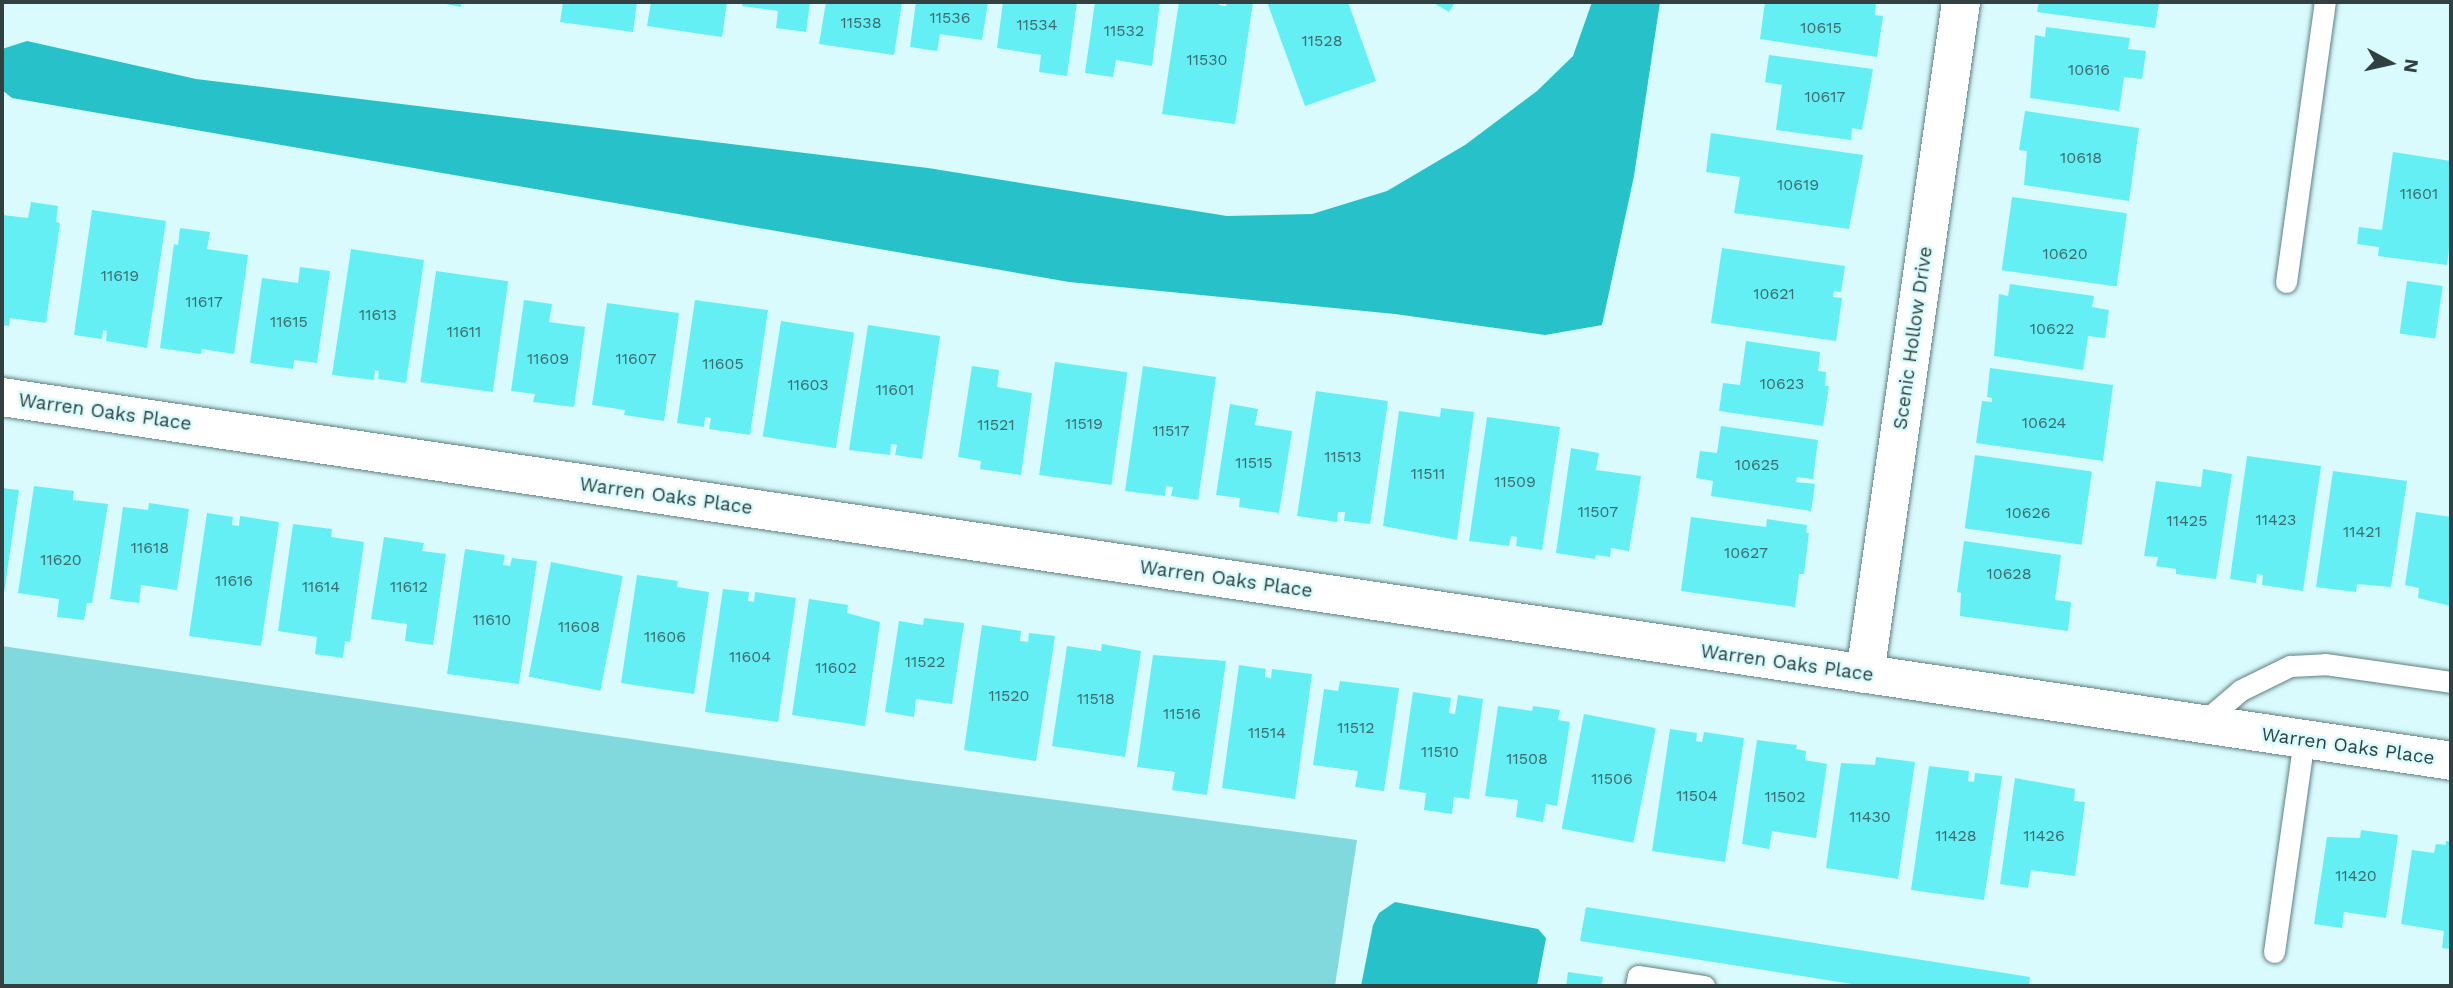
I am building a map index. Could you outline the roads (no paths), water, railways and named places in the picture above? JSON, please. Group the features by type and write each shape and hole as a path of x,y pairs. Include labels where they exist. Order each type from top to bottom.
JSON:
{"street":[{"name":"Scenic Hollow Drive","path":"1864,674 1961,2"},
{"name":"Warren Oaks Place","path":"2,397 2451,761"}],"lane":[{"path":"2286,282 2325,2"},
{"path":"2201,724 2241,690 2290,666 2325,664 2451,682"},
{"path":"2274,952 2304,739"},
{"path":"1636,986 1638,976 1704,986"}]}
